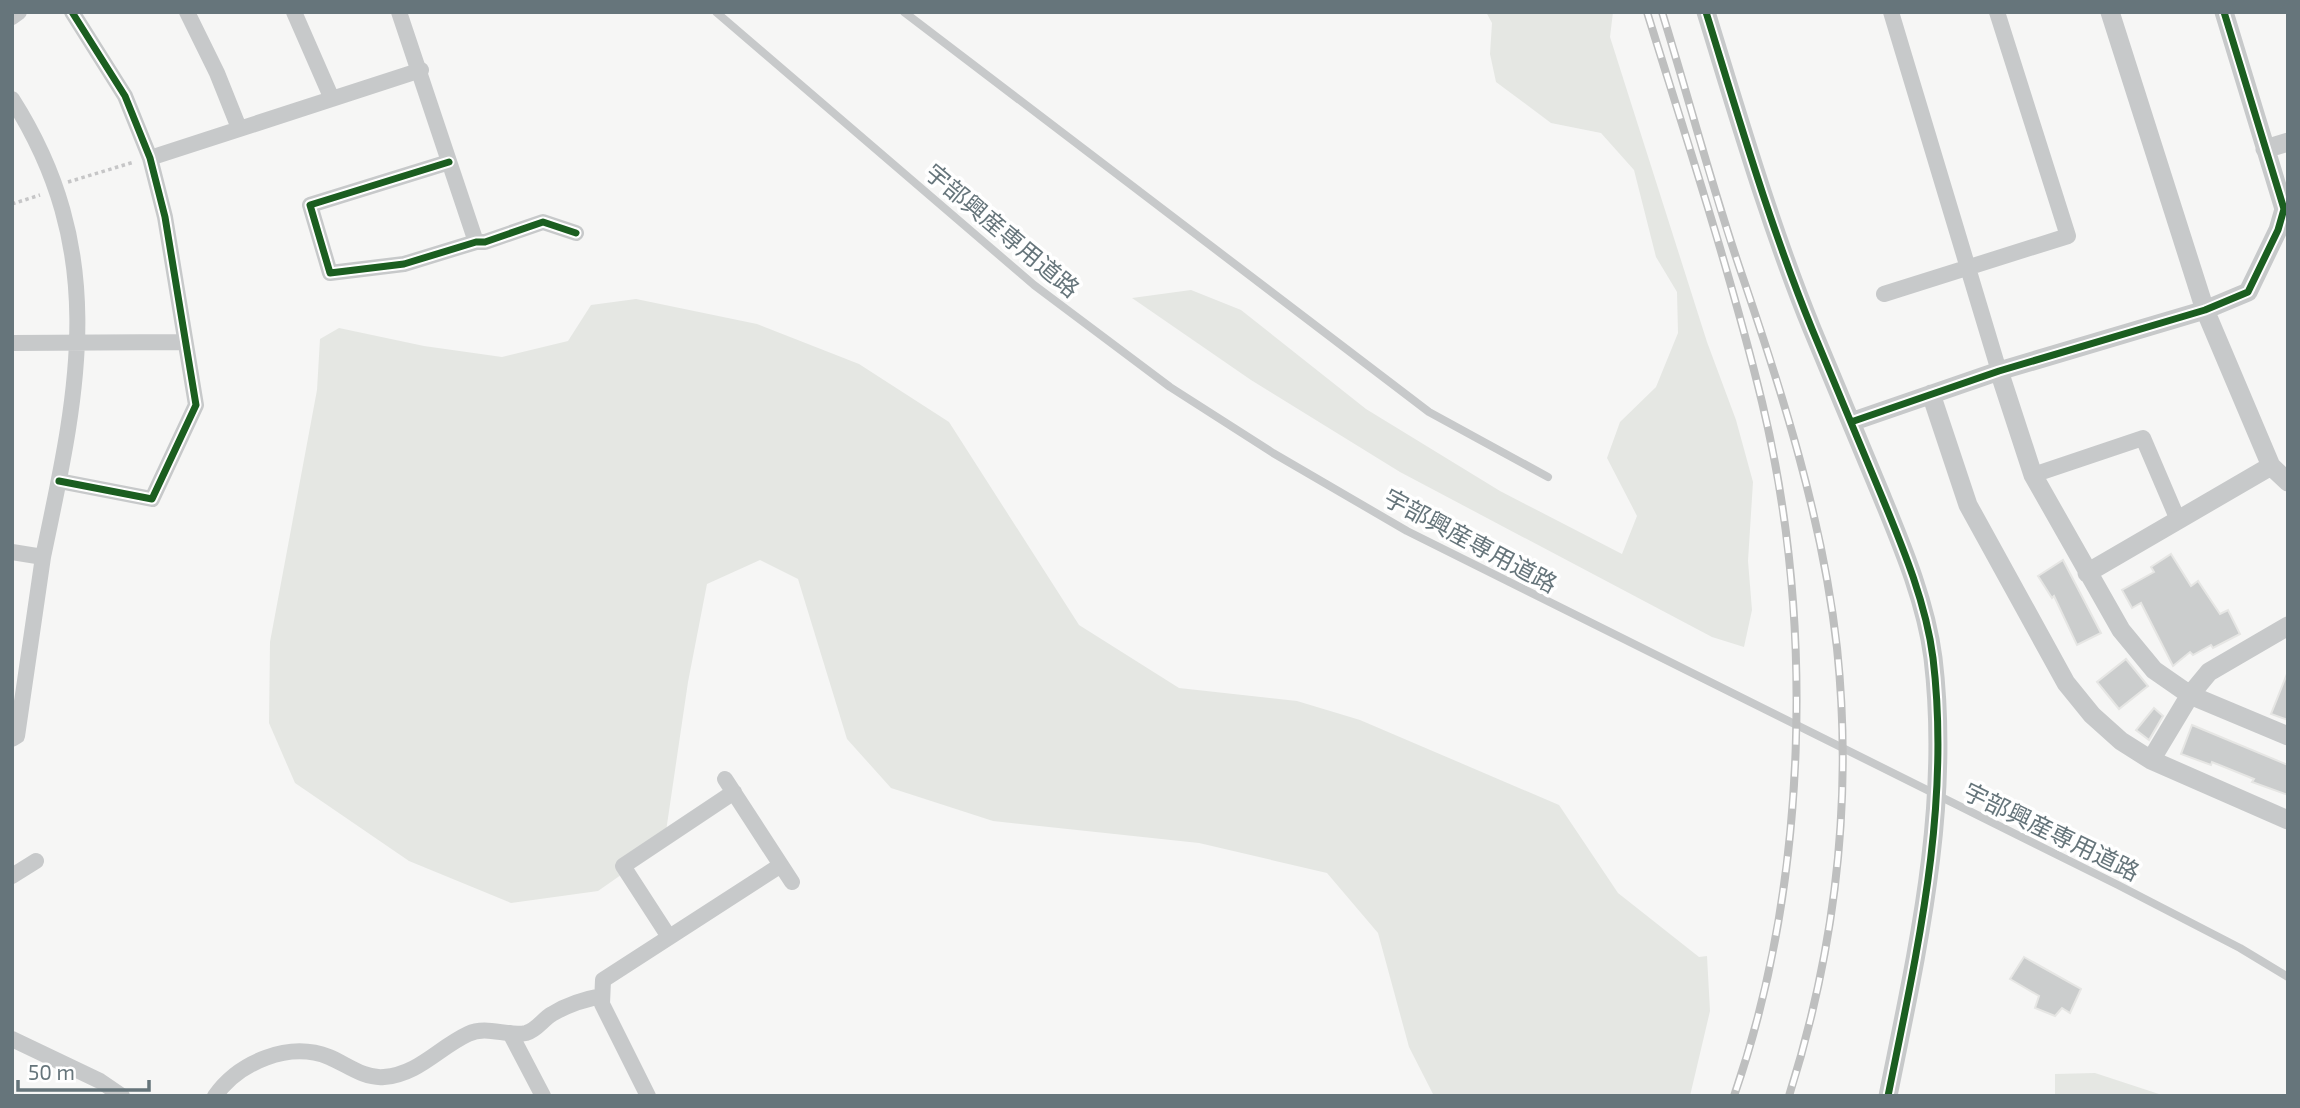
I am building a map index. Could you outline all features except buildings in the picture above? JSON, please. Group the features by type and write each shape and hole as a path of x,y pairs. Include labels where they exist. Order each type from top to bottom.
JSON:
{"street":[{"path":"12,17 19,12"},
{"path":"59,481 152,499 195,405 165,217 150,158 125,96 72,12"},
{"path":"187,12 239,128"},
{"path":"294,12 332,99"},
{"path":"399,12 421,70 476,242"},
{"path":"1706,12 1788,270 1897,534 1922,607 1933,657 1938,768 1936,827 1922,925 1888,1096"},
{"path":"1891,12 1999,372 2034,475 2087,573 2121,630 2154,670 2190,695 2288,736"},
{"path":"1884,294 2068,236 1997,12"},
{"path":"2110,12 2204,310 2271,466 2288,482"},
{"path":"1851,422 1999,372 2204,310 2248,292 2278,230 2284,209 2224,12"},
{"path":"150,158 421,70"},
{"path":"12,99 41,151 65,215 78,296 79,342 75,391 43,557 17,736 12,738"},
{"path":"2265,149 2288,142"},
{"path":"449,162 310,205 330,273 404,264 476,242 485,242 543,222 576,233"},
{"path":"12,344 184,342"},
{"path":"1931,394 1968,505 2066,683 2121,741 2151,760 2288,820"},
{"path":"2034,475 2143,438 2178,520"},
{"path":"2087,573 2271,466"},
{"path":"12,552 43,557"},
{"path":"2151,760 2190,695 2209,672 2286,629"},
{"path":"669,937 623,866 730,785 792,881"},
{"path":"12,876 36,861"},
{"path":"648,1096 602,1004 603,980 781,865"},
{"path":"215,1096 229,1080 248,1066 281,1054 300,1052 327,1056 368,1076 381,1077 425,1064 453,1042 477,1031 526,1033 551,1014 584,999 602,996"},
{"path":"510,1033 543,1096"},
{"path":"12,1039 100,1081 122,1096"}],"lane":[{"name":"宇部興産専用道路","path":"716,12 1034,285 1170,387 1273,453 1407,531 2118,885 2240,948 2288,978"},
{"path":"904,12 1429,412 1548,477"}],"path":[{"path":"66,183 150,158"},
{"path":"12,204 46,193"}],"shaded area":[{"path":"1486,12 1613,12 1610,37 1707,342 1736,420 1753,482 1748,561 1752,610 1744,647 1712,637 1400,472 1251,380 1132,298 1191,290 1241,310 1366,409 1500,491 1622,554 1637,516 1607,458 1620,422 1656,387 1678,333 1677,292 1656,257 1634,170 1601,133 1551,123 1496,82 1490,54 1492,23"},
{"path":"636,299 757,324 859,364 949,422 1079,625 1179,688 1297,701 1360,720 1559,805 1618,893 1699,957 1707,956 1710,1011 1690,1096 1434,1096 1409,1047 1378,933 1327,873 1199,843 993,821 891,788 847,739 798,579 760,560 707,584 688,682 664,845 598,891 511,903 409,861 295,783 269,723 270,642 317,390 320,339 339,328 424,346 502,357 568,341 591,305"},
{"path":"2095,1073 2165,1096 2055,1096 2055,1074"}],"railway":[{"path":"1647,12 1708,206 1750,353 1779,486 1790,573 1796,662 1796,751 1789,840 1777,928 1759,1014 1734,1096"},
{"path":"1662,12 1800,459 1822,553 1837,648 1843,762 1836,874 1818,986 1789,1096"}],"cycle path":[{"path":"59,481 152,499 196,405 165,217 150,158 125,96 72,12"},
{"path":"1706,12 1782,251 1906,556 1930,637 1937,714 1938,769 1934,824 1920,933 1888,1096"},
{"path":"1851,422 1999,371 2205,310 2248,292 2278,230 2284,209 2224,12"},
{"path":"449,162 310,205 330,273 404,264 476,242 485,242 543,222 576,233"}]}
